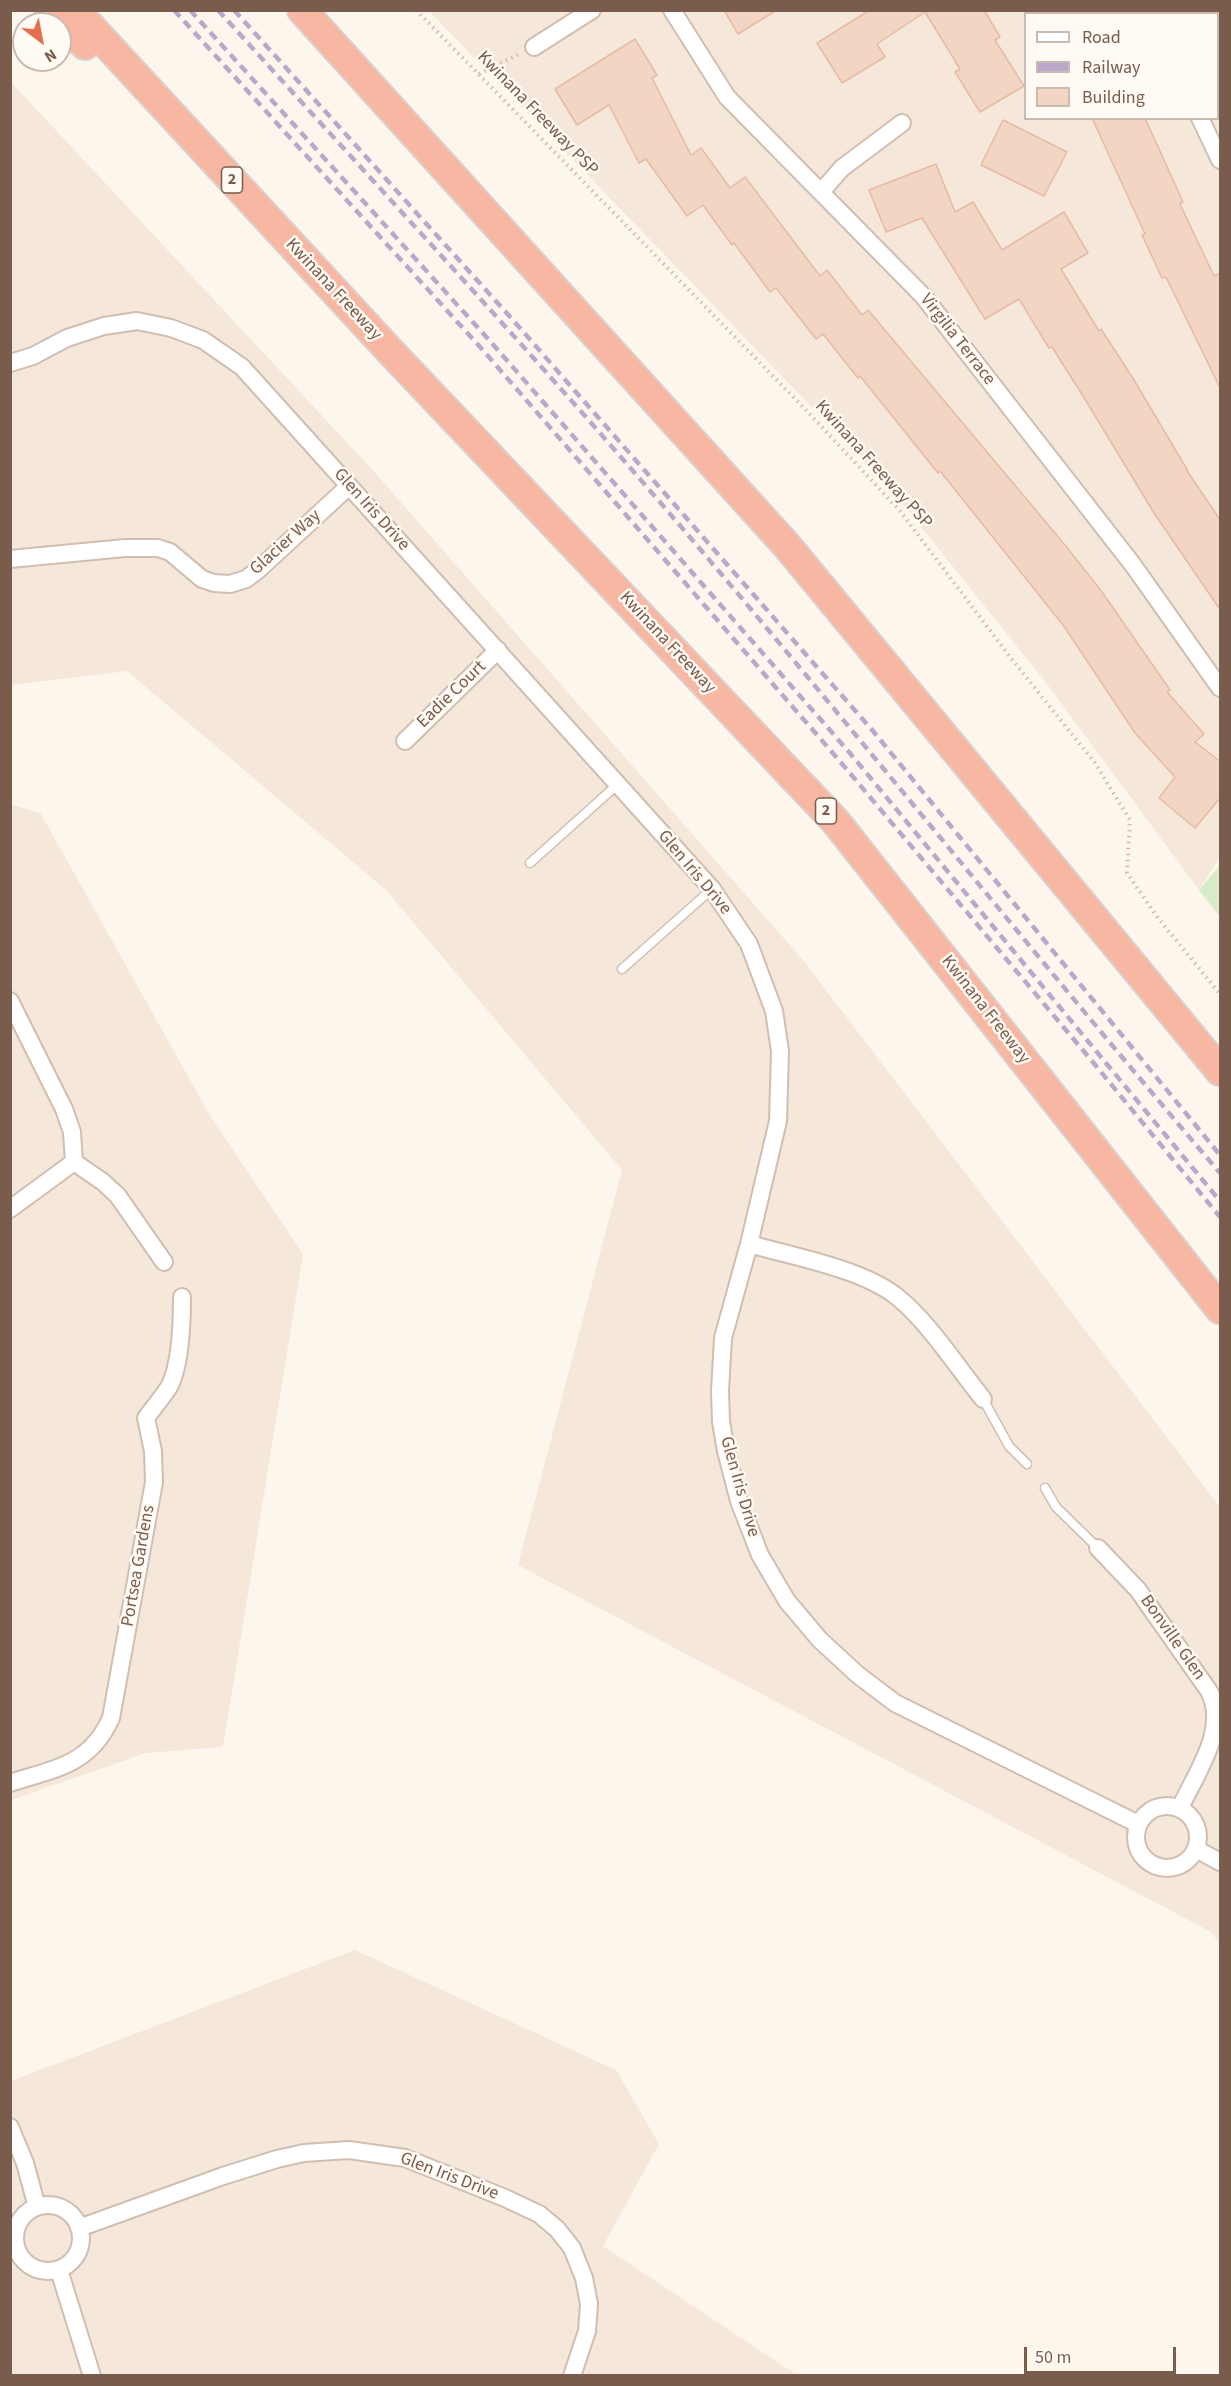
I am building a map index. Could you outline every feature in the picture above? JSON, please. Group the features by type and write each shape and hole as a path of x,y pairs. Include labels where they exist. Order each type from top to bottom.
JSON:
{"highway":[{"path":"49,10 116,74 389,350"},
{"name":"Kwinana Freeway","path":"75,10 389,350 836,822 1221,1309"},
{"path":"302,10 788,547 1221,1071"}],"street":[{"path":"534,46 592,10"},
{"name":"Virgilia Terrace","path":"672,10 727,97 924,297 1133,565 1221,688"},
{"path":"1201,120 1221,160"},
{"path":"821,192 842,168 902,123"},
{"name":"Glen Iris Drive","path":"33,356 68,338 104,326 137,321 171,328 202,340 242,367 712,889 749,944 774,1011 780,1050 778,1121 749,1244 723,1338 720,1391 721,1422 726,1451 740,1501 760,1555 788,1601 820,1640 858,1675 895,1703 1138,1824"},
{"path":"10,363 33,356"},
{"path":"10,377 33,356"},
{"name":"Glacier Way","path":"10,559 124,548 158,548 170,552 202,579 230,584 246,579 258,570 349,486"},
{"name":"Eadie Court","path":"405,741 498,650"},
{"path":"10,1001 64,1109 72,1132 74,1162"},
{"path":"10,1209 74,1162"},
{"path":"74,1162 103,1182 118,1196 164,1262"},
{"path":"749,1244 861,1276 896,1296 924,1325 983,1399"},
{"name":"Portsea Gardens","path":"10,1783 65,1765 89,1752 102,1737 111,1718 154,1482 153,1451 146,1418 170,1386 176,1368 182,1319 182,1297"},
{"name":"Bonville Glen","path":"1098,1548 1138,1590 1209,1690 1215,1704 1216,1720 1212,1740 1180,1808"},
{"path":"1168,1805 1180,1808 1190,1814 1197,1825 1199,1837 1196,1849 1189,1859 1178,1866 1166,1868 1154,1866 1137,1848 1135,1836 1138,1824 1145,1814 1156,1807 1168,1805"},
{"path":"1196,1849 1221,1862"},
{"path":"10,2127 25,2163 37,2207"},
{"name":"Glen Iris Drive","path":"79,2228 223,2176 304,2153 349,2150 405,2158 539,2214 557,2229 572,2248 584,2278 589,2304 587,2331 572,2376"},
{"path":"50,2205 62,2209 73,2217 79,2228 81,2240 78,2253 70,2263 59,2270 46,2271 34,2268 14,2251 18,2224 26,2214 37,2207 50,2205"},
{"path":"59,2270 92,2376"}],"lane":[{"path":"530,863 618,784"},
{"path":"622,969 712,889"},
{"path":"983,1399 1009,1446 1027,1464"},
{"path":"1045,1488 1056,1507 1098,1548"}],"path":[{"name":"Kwinana Freeway PSP","path":"416,10 806,410 900,511 1010,657 1095,764 1130,820 1127,873 1158,918 1221,994"},
{"path":"479,74 534,46"}],"shaded area":[{"path":"429,11 1220,11 1220,857 1199,890 1047,684 890,488"},
{"path":"10,81 369,466 803,960 1220,1507 1220,1944 1211,1932 518,1565 622,1170 386,890 127,671 11,685"},
{"path":"10,804 41,814 212,1119 303,1254 223,1747 146,1753 11,1800"},
{"path":"355,1950 616,2070 659,2144 603,2246 797,2375 11,2376 11,2081"}],"green space":[{"path":"1220,865 1220,917 1199,890"}],"building":[{"path":"724,10 777,10 738,34"},
{"path":"870,10 984,10 1000,37 995,40 1024,86 980,112 955,72 960,69 925,12 877,44 885,57 842,83 817,43"},
{"path":"635,39 657,75 652,78 691,155 701,148 730,188 745,177 820,276 827,270 862,315 868,310 1065,545 1102,592 1143,651 1170,690 1167,692 1204,734 1195,742 1221,762 1221,797 1195,828 1159,798 1175,777 1135,733 1063,625 940,471 938,473 860,376 858,378 823,334 816,339 776,288 770,292 703,205 687,216 646,159 639,163 609,105 577,125 555,89"},
{"path":"1003,120 1067,152 1044,196 981,165"},
{"path":"1093,120 1146,120 1183,202 1180,204 1214,276 1221,273 1221,390 1166,277 1162,278 1142,235 1145,234"},
{"path":"936,164 955,212 973,202 1002,250 1064,212 1088,253 1061,269 1099,331 1101,329 1134,380 1187,471 1221,521 1221,611 1154,513 1083,396 1052,347 1049,348 1019,299 985,319 922,218 886,232 869,190"}],"railway":[{"path":"174,10 481,348 838,759 1220,1217"},
{"path":"190,10 490,341 849,752 1220,1201"},
{"path":"218,10 510,332 684,530 1220,1173"},
{"path":"234,10 512,319 873,731 1220,1155"}]}
